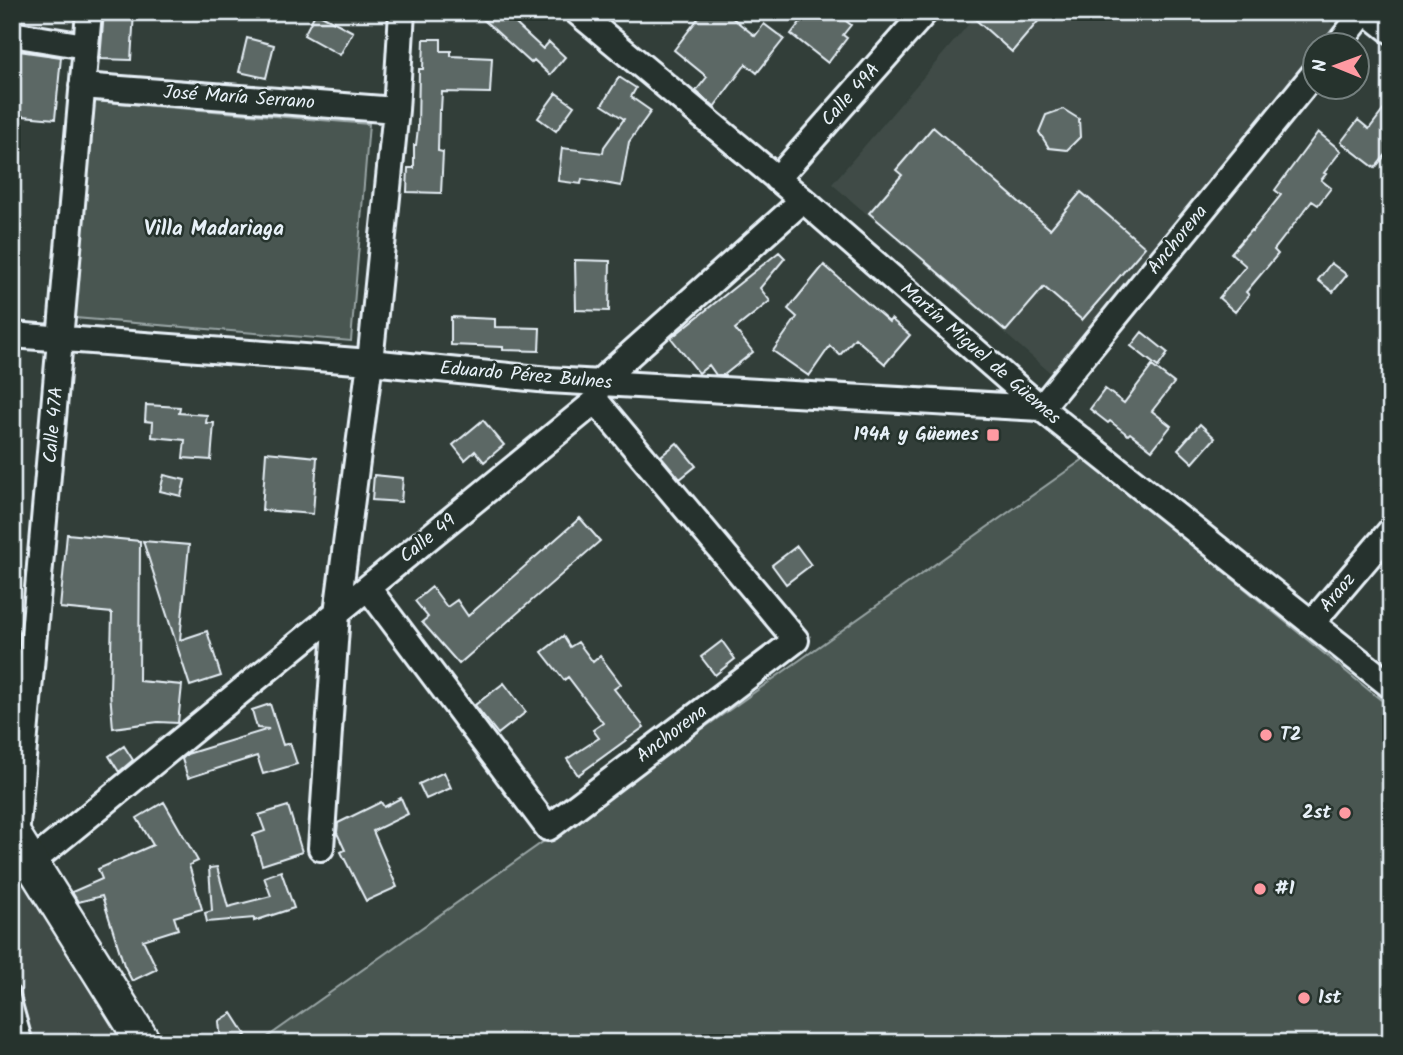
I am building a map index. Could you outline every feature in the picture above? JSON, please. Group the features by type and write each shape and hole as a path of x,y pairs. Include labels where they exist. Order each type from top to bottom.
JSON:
{"main road":[{"path":"20,843 145,1043"}],"street":[{"name":"Calle 47A","path":"20,843 89,12"},
{"path":"321,848 337,613 370,362 396,110 402,12"},
{"name":"Martín Miguel de Güemes","path":"577,12 803,200 1041,408 1391,686"},
{"name":"Calle 49A","path":"778,179 925,12"},
{"path":"1349,32 1365,12 1391,31"},
{"path":"12,34 85,46"},
{"name":"José María Serrano","path":"82,86 396,110"},
{"name":"Anchorena","path":"1041,408 1302,87"},
{"name":"Calle 49","path":"20,843 368,588 597,392 803,200"},
{"name":"Eduardo Pérez Bulnes","path":"12,335 370,362 597,392 1041,408"},
{"name":"Anchorena","path":"368,588 548,828 796,640 597,392"},
{"name":"Araoz","path":"1312,623 1391,530"}],"lane":[{"path":"12,993 26,1043"}],"shaded area":[{"path":"979,12 1318,12 1341,32 1302,32 1302,83 1053,375 832,184"},
{"path":"93,101 369,124 351,341 75,318"},
{"path":"1085,458 1381,700 1371,679 1391,696 1391,1043 259,1043"},
{"path":"12,840 144,1043 12,1043"}],"building":[{"path":"104,12 134,12 131,60 100,59"},
{"path":"316,12 353,32 340,55 304,35"},
{"path":"475,12 503,12 543,49 549,42 565,57 550,75 534,60 531,63"},
{"path":"703,12 725,12 755,36 764,24 784,39 757,73 746,64 714,107 696,91 707,77 674,50"},
{"path":"808,12 835,12 851,25 843,35 847,38 828,63 791,34"},
{"path":"967,12 1046,12 1012,52"},
{"path":"247,38 274,45 266,78 239,72"},
{"path":"424,39 441,39 441,51 451,51 451,56 492,58 490,93 442,92 438,151 443,152 441,193 407,192 408,168 414,168 419,69 423,69"},
{"path":"12,50 61,57 55,119 12,115"},
{"path":"619,77 636,88 631,97 651,111 629,142 621,186 582,179 581,184 558,181 562,148 603,153 604,147 624,119 602,105"},
{"path":"556,93 574,106 556,131 538,118"},
{"path":"1391,100 1391,148 1375,168 1341,142 1358,120 1369,129"},
{"path":"1063,109 1079,119 1080,137 1067,150 1049,148 1039,132 1046,115"},
{"path":"933,127 1050,229 1081,192 1145,247 1082,320 1044,287 1006,331 869,213 902,175 896,170"},
{"path":"1318,132 1341,151 1321,180 1331,188 1318,205 1312,201 1274,250 1278,254 1246,292 1249,295 1235,312 1219,298 1246,266 1231,253 1281,195 1275,190"},
{"path":"779,252 785,258 760,288 770,301 735,329 753,352 724,375 716,375 709,365 699,373 671,338"},
{"path":"575,260 610,261 609,311 576,310"},
{"path":"1331,263 1347,275 1333,292 1318,280"},
{"path":"824,265 889,322 891,319 910,335 885,364 855,338 840,355 830,346 809,376 773,351 797,317 788,309"},
{"path":"451,317 495,319 495,327 540,328 539,351 451,345"},
{"path":"1142,332 1168,353 1158,367 1131,346"},
{"path":"1152,366 1174,383 1152,411 1171,426 1152,450 1090,409 1105,389 1124,403"},
{"path":"146,405 180,407 179,413 207,415 206,423 214,423 211,460 183,458 185,440 152,437 153,422 145,421"},
{"path":"483,420 504,445 484,462 475,451 465,460 453,445"},
{"path":"1200,424 1215,438 1193,463 1178,449"},
{"path":"677,443 696,466 680,479 661,456"},
{"path":"266,452 317,457 313,514 262,510"},
{"path":"164,475 185,480 181,496 160,491"},
{"path":"374,475 403,478 401,502 372,500"},
{"path":"580,518 600,541 459,664 422,622 428,617 415,601 432,587 447,607 457,600 468,616"},
{"path":"67,534 140,541 139,681 182,685 178,723 158,722 113,728 110,692 112,613 60,608"},
{"path":"143,541 189,545 180,640 207,631 221,676 190,686"},
{"path":"797,546 811,565 786,584 772,565"},
{"path":"563,636 570,647 578,642 593,662 600,656 621,684 614,689 644,727 578,775 567,759 599,738 593,730 603,723 568,677 564,680 542,652"},
{"path":"722,641 735,659 715,675 701,657"},
{"path":"504,683 526,712 498,734 475,705"},
{"path":"270,704 283,745 290,743 297,764 263,774 257,756 188,778 182,759 187,754 269,729 257,728 252,710"},
{"path":"124,746 133,760 119,772 109,756"},
{"path":"444,772 451,788 426,799 419,784"},
{"path":"401,798 408,814 373,831 397,887 366,901 341,852 345,850 337,833 338,823 381,802 384,807"},
{"path":"164,802 198,861 189,865 202,909 174,917 178,929 143,940 157,969 132,981 124,965 102,896 78,902 72,892 102,879 98,869 153,845 137,818"},
{"path":"288,806 302,852 262,865 253,835 265,831 259,815"},
{"path":"217,867 228,907 271,896 264,877 281,871 294,908 254,921 254,918 207,922 205,913 212,911 209,868"},
{"path":"232,1013 246,1035 233,1043 221,1043 219,1021"}],"place":[{"name":"194A y Güemes","path":"993,435"},
{"name":"T2","path":"1266,735"},
{"name":"2st","path":"1345,813"},
{"name":"#1","path":"1260,889"},
{"name":"1st","path":"1304,998"}],"district":[{"name":"Villa Madariaga","path":"214,229"}]}
